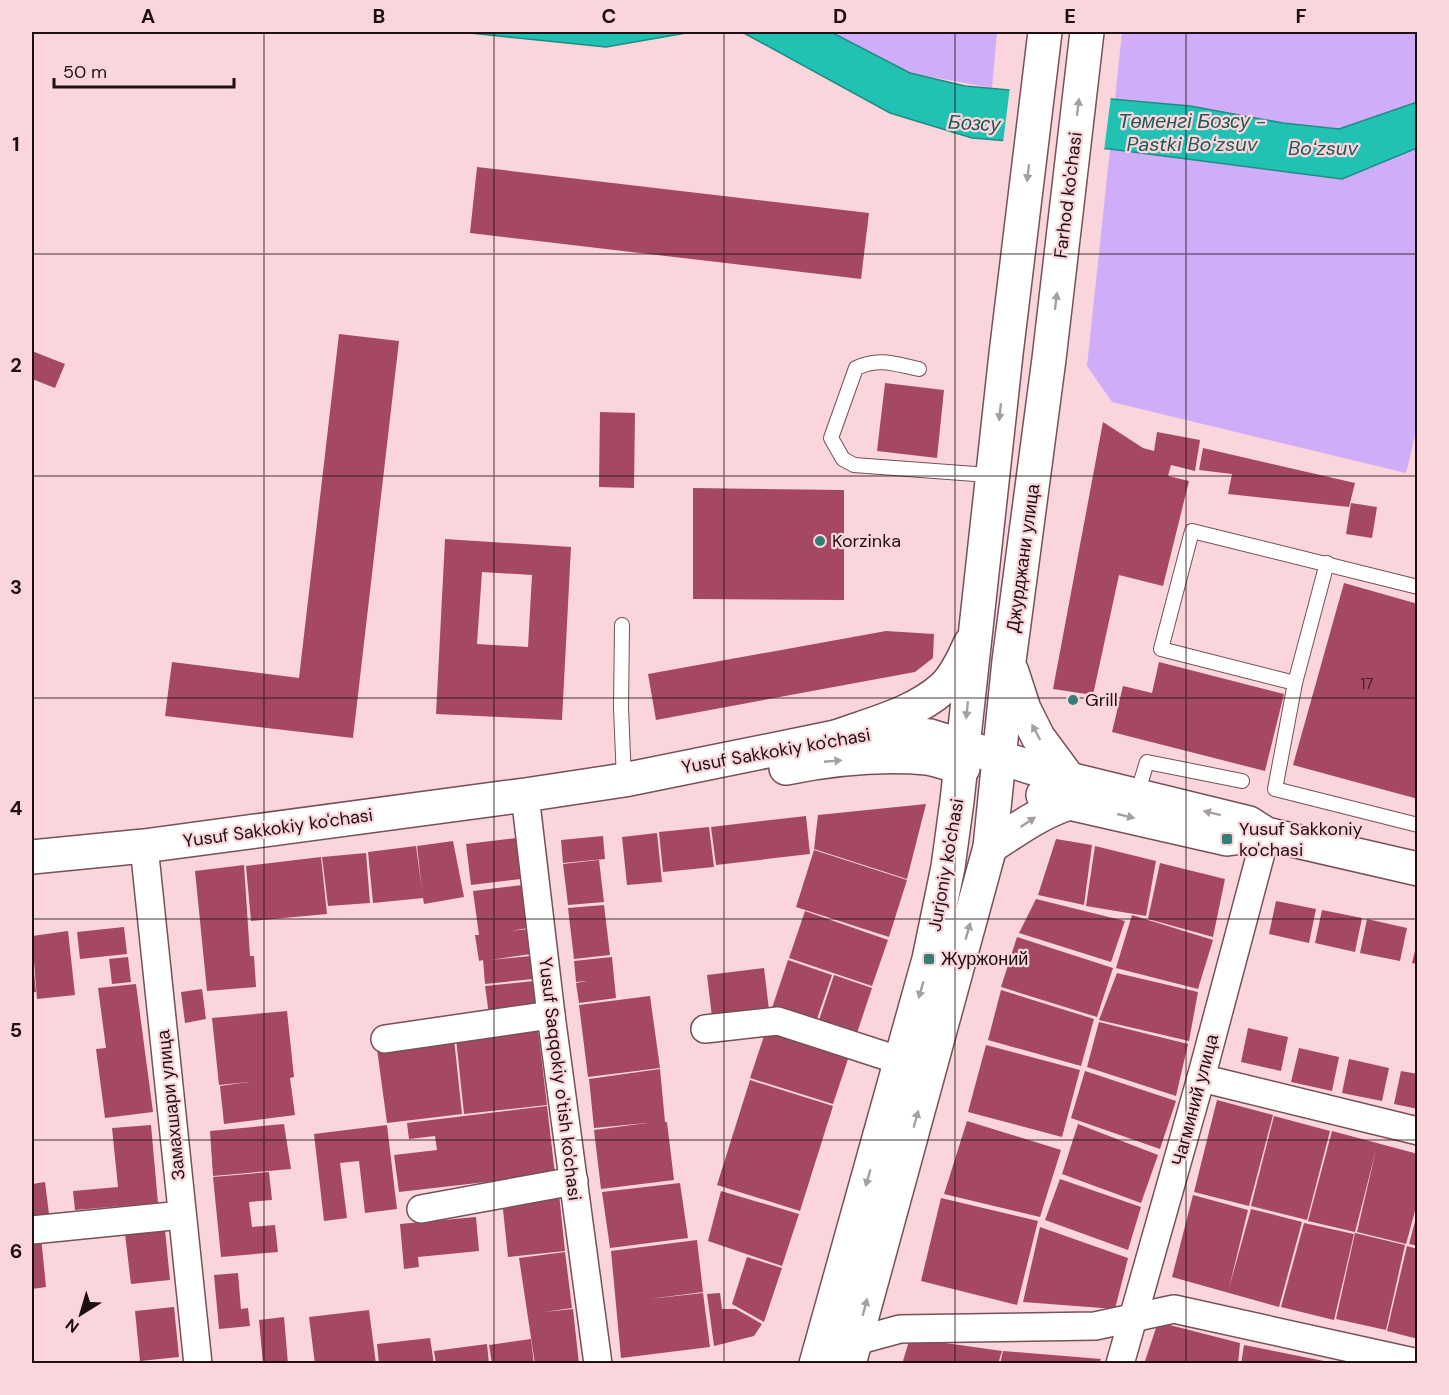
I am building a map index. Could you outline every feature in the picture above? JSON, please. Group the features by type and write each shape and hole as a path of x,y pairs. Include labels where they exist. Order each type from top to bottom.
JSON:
{"main road":[{"name":"Jurjoniy ko'chasi","path":"816,1364 930,959 948,867 1045,32"},
{"name":"Farhod ko'chasi","path":"1049,359 1087,32"},
{"name":"Джурджани улица","path":"998,768 1009,661 1049,359"},
{"path":"836,737 927,700 944,687 959,667 976,632"},
{"path":"990,847 1049,810 1069,791 1024,709 1009,661"},
{"name":"Yusuf Sakkokiy ko'chasi","path":"32,857 144,846 525,795 624,780 836,737 884,732 930,736 962,757 1227,839 1266,834"},
{"name":"Yusuf Sakkokiy ko'chasi","path":"525,795 650,793 810,763 878,758 962,757"},
{"name":"Jurjoniy ko'chasi","path":"852,1352 990,847 998,768"},
{"name":"Yusuf Sakkokiy ko'chasi","path":"1069,791 1137,794 1249,823 1266,834 1418,869"}],"street":[{"name":"Yusuf Saqqokiy o'tish ko'chasi","path":"525,795 551,1015 598,1364"},
{"name":"Чагминий улица","path":"1120,1364 1201,1078 1266,834"},
{"name":"Замахшари улица","path":"144,846 198,1364"},
{"path":"385,1039 551,1015"},
{"path":"705,1029 778,1022 901,1061"},
{"path":"1201,1078 1418,1131"},
{"path":"421,1209 574,1181"},
{"path":"32,1230 182,1215"},
{"path":"852,1352 900,1329 1095,1326 1174,1309 1360,1357 1418,1363"}],"lane":[{"path":"919,369 869,362 856,368 831,438 843,459 854,465 993,477"},
{"path":"1295,683 1161,649 1192,531 1418,587"},
{"path":"1328,563 1295,683 1275,789 1418,825"},
{"path":"622,625 621,708 624,780"},
{"path":"1137,794 1148,762 1242,781"}],"shaded area":[{"path":"831,32 997,32 992,88 910,73"},
{"path":"1122,32 1417,32 1417,102 1340,129 1283,123 1189,106 1115,99"},
{"path":"1417,148 1418,423 1406,473 1112,402 1087,366 1110,149 1342,179"}],"water":[{"path":"460,32 692,32 606,47"},
{"name":"Төменгі Бозсу - Pastki Boʻzsuv","path":"742,32 831,32 910,73 965,86 1190,106 1283,123 1339,129 1417,102 1417,148 1342,179 1110,149 972,138 890,113"}],"pier":[{"path":"1010,87 1111,96 1104,151 1003,143"}],"building":[{"path":"477,167 869,213 861,279 470,233"},
{"path":"339,334 399,341 353,738 165,716 172,662 299,678"},
{"path":"32,351 65,364 55,388 32,379"},
{"path":"885,383 944,390 937,458 877,451"},
{"path":"600,412 635,413 634,488 599,487"},
{"path":"1103,422 1143,448 1154,451 1157,432 1200,440 1195,471 1171,465 1168,476 1189,481 1163,586 1119,575 1093,695 1053,689"},
{"path":"1203,448 1355,483 1349,507 1228,494 1232,474 1199,470"},
{"path":"693,488 844,490 844,600 693,599"},
{"path":"1351,503 1377,507 1372,538 1346,534"},
{"path":"445,539 571,547 562,720 436,714","holes":["482,572 532,575 528,647 477,644"]},
{"path":"1344,583 1418,604 1418,799 1293,765"},
{"path":"886,631 934,634 933,658 915,672 656,720 648,674"},
{"path":"1159,662 1284,694 1265,771 1112,732 1123,686 1152,693"},
{"path":"926,804 907,879 814,849 818,815"},
{"path":"806,816 810,854 716,865 711,827"},
{"path":"709,827 714,867 663,872 659,832"},
{"path":"657,833 662,882 627,885 622,837"},
{"path":"603,836 605,859 563,863 561,840"},
{"path":"516,838 521,879 471,885 466,844"},
{"path":"1056,839 1092,845 1084,905 1038,895"},
{"path":"453,841 464,897 424,904 423,898 373,903 368,852 416,846 422,890 417,846"},
{"path":"1095,846 1156,861 1146,916 1086,906"},
{"path":"814,850 907,880 889,937 796,907"},
{"path":"366,853 370,903 328,906 322,857"},
{"path":"321,857 327,914 251,921 246,866"},
{"path":"599,860 604,902 568,905 563,864"},
{"path":"1160,863 1225,879 1213,937 1148,919"},
{"path":"244,865 250,956 254,956 256,987 207,991 195,871"},
{"path":"522,885 528,928 511,931 528,929 531,954 490,960 531,956 533,979 485,984 483,960 479,961 475,935 479,935 473,891"},
{"path":"1036,899 1125,921 1111,962 1019,933"},
{"path":"1276,901 1316,909 1309,943 1269,934"},
{"path":"604,905 610,955 574,959 568,908"},
{"path":"1322,910 1362,918 1355,952 1315,943"},
{"path":"805,911 888,940 872,986 789,958"},
{"path":"1132,915 1213,940 1198,989 1116,968"},
{"path":"1367,919 1407,928 1400,961 1360,953"},
{"path":"124,927 127,954 80,959 77,932"},
{"path":"68,931 75,995 37,999 32,936"},
{"path":"1017,937 1113,968 1097,1017 1001,987"},
{"path":"1418,943 1418,964 1412,963"},
{"path":"128,957 131,982 112,984 109,959"},
{"path":"612,957 616,998 579,1003 576,983 587,981 576,982 574,961"},
{"path":"788,960 832,975 815,1025 771,1011"},
{"path":"33,962 36,992 32,992"},
{"path":"764,968 769,1010 712,1017 707,975"},
{"path":"1117,973 1198,992 1189,1041 1099,1020"},
{"path":"834,975 872,988 855,1039 817,1026"},
{"path":"534,981 537,1010 489,1015 485,986"},
{"path":"136,984 153,1112 105,1118 96,1049 106,1048 98,988"},
{"path":"202,989 206,1019 185,1023 181,992"},
{"path":"1001,990 1094,1019 1081,1066 988,1040"},
{"path":"650,996 660,1068 588,1077 579,1005"},
{"path":"287,1011 294,1077 290,1078 295,1115 224,1124 220,1086 249,1082 219,1085 212,1018"},
{"path":"1099,1022 1188,1044 1176,1096 1087,1067"},
{"path":"767,1027 850,1053 833,1104 750,1078"},
{"path":"1248,1028 1288,1037 1281,1071 1241,1062"},
{"path":"538,1029 547,1105 464,1114 456,1038"},
{"path":"454,1039 462,1114 387,1123 377,1049"},
{"path":"986,1045 1080,1070 1062,1137 968,1112"},
{"path":"1299,1048 1339,1057 1332,1091 1291,1082"},
{"path":"1349,1059 1389,1068 1382,1101 1342,1093"},
{"path":"660,1069 674,1180 601,1189 594,1130 647,1123 594,1128 589,1079"},
{"path":"1085,1071 1176,1101 1160,1149 1071,1118"},
{"path":"1401,1071 1418,1074 1418,1109 1394,1104"},
{"path":"750,1080 833,1106 800,1211 717,1185"},
{"path":"1217,1100 1273,1115 1249,1206 1194,1192"},
{"path":"547,1106 555,1174 399,1192 394,1155 437,1150 435,1136 409,1139 407,1123"},
{"path":"1274,1116 1330,1131 1307,1220 1251,1206"},
{"path":"967,1121 1061,1150 1040,1217 944,1194"},
{"path":"284,1124 291,1169 213,1176 210,1131"},
{"path":"1078,1124 1158,1155 1141,1203 1062,1174"},
{"path":"151,1125 158,1203 75,1210 73,1191 118,1187 112,1128"},
{"path":"387,1125 397,1209 365,1213 359,1161 340,1163 347,1218 324,1221 314,1134"},
{"path":"1332,1131 1418,1154 1418,1200 1406,1244 1357,1232 1376,1150 1355,1232 1308,1221"},
{"path":"269,1172 272,1200 249,1202 252,1227 275,1225 278,1252 221,1257 213,1177"},
{"path":"1060,1179 1141,1207 1128,1250 1045,1220"},
{"path":"45,1182 49,1214 32,1217 32,1184"},
{"path":"680,1183 688,1238 610,1248 602,1192"},
{"path":"721,1191 799,1214 782,1266 708,1241"},
{"path":"559,1194 565,1251 508,1257 502,1200"},
{"path":"1193,1195 1248,1210 1229,1288 1251,1209 1302,1222 1279,1307 1172,1277"},
{"path":"941,1198 1038,1221 1017,1305 921,1281"},
{"path":"1418,1214 1418,1246 1409,1244"},
{"path":"476,1217 479,1251 418,1257 419,1267 404,1269 400,1224"},
{"path":"1304,1223 1354,1234 1334,1320 1281,1307"},
{"path":"1040,1227 1128,1258 1115,1309 1023,1302"},
{"path":"165,1230 170,1280 131,1284 125,1234"},
{"path":"1355,1233 1405,1245 1386,1330 1336,1319"},
{"path":"41,1237 46,1287 32,1289 32,1238"},
{"path":"697,1240 703,1292 649,1299 703,1293 710,1347 621,1358 611,1251"},
{"path":"1407,1246 1418,1249 1418,1339 1387,1331"},
{"path":"565,1252 572,1308 544,1312 573,1309 579,1364 535,1364 519,1258"},
{"path":"747,1257 782,1268 764,1322 732,1304"},
{"path":"238,1273 241,1309 248,1308 250,1326 219,1329 214,1275"},
{"path":"720,1293 722,1309 736,1309 762,1324 754,1336 714,1346 707,1294"},
{"path":"174,1307 179,1357 140,1361 135,1311"},
{"path":"369,1310 376,1364 315,1364 309,1317"},
{"path":"284,1317 288,1364 263,1364 259,1320"},
{"path":"1158,1322 1240,1343 1238,1364 1144,1364"},
{"path":"430,1338 434,1364 379,1364 377,1344"},
{"path":"910,1338 1002,1351 998,1364 902,1364"},
{"path":"531,1339 534,1364 492,1364 489,1345"},
{"path":"487,1344 489,1364 436,1364 434,1351"},
{"path":"1244,1345 1329,1362 1328,1364 1241,1364"},
{"path":"1003,1351 1101,1359 1099,1364 1000,1364"}],"place":[{"name":"Korzinka","path":"820,541"},
{"name":"Grill","path":"1073,700"},
{"name":"Yusuf Sakkoniy ko'chasi","path":"1227,839"},
{"name":"Журжоний","path":"929,959"}],"water label":[{"name":"Бозсу","path":"974,123"},
{"name":"Boʻzsuv","path":"1323,148"}]}
